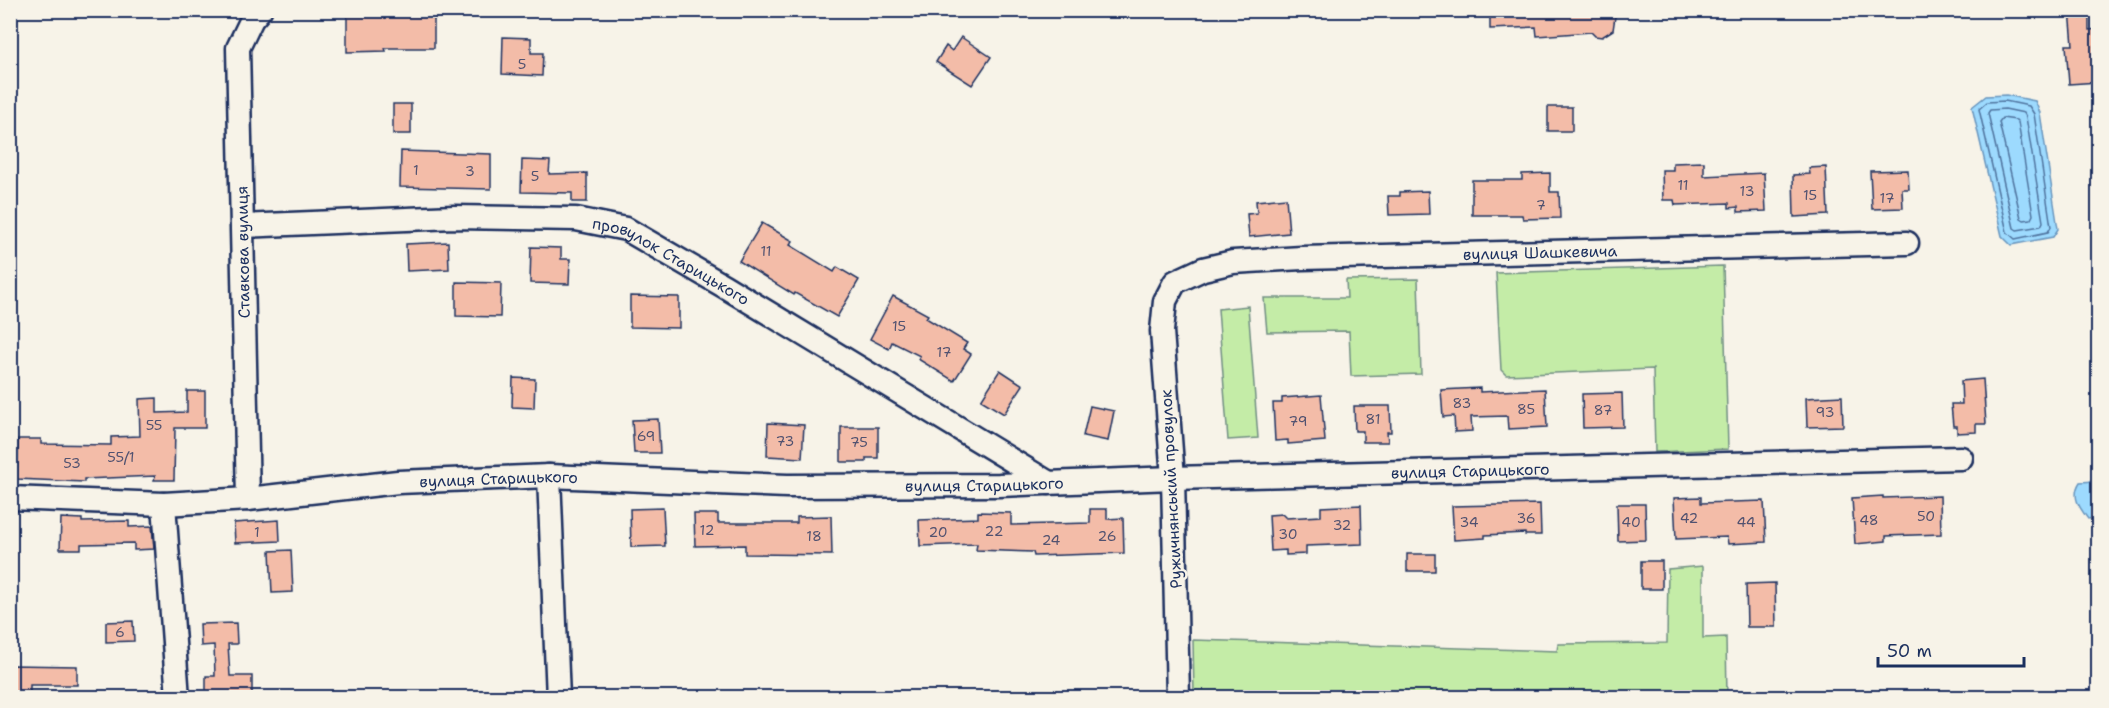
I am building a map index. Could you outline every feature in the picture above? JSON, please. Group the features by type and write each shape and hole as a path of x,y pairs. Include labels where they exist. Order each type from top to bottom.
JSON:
{"street":[{"name":"Ставкова вулиця","path":"248,499 238,48 252,19 260,10"},
{"name":"провулок Старицького","path":"243,226 454,217 576,219 626,229 1049,483"},
{"name":"вулиця Шашкевича","path":"1175,282 1203,269 1233,262 1302,258 1907,243"},
{"name":"Ружичнянський провулок","path":"1175,282 1165,301 1162,331 1173,478 1178,698"},
{"path":"999,485 1005,476 1003,455"},
{"name":"вулиця Старицького","path":"10,498 164,504 248,499 398,482 549,476 787,486 999,485 1173,478 1961,458"},
{"path":"549,476 558,698"},
{"path":"164,504 178,698"}],"green space":[{"path":"1723,266 1728,449 1655,452 1653,369 1506,375 1501,370 1496,273"},
{"path":"1418,279 1421,374 1351,376 1349,331 1267,332 1264,298 1347,298 1346,280"},
{"path":"1248,306 1258,438 1228,440 1218,309"},
{"path":"1703,566 1703,638 1726,637 1727,696 1895,694 1895,697 1194,697 1193,640 1557,651 1558,644 1667,643 1668,569"}],"water":[{"path":"2006,95 2035,101 2040,113 2058,229 2053,237 2011,245 2002,236 1972,107 1986,96"},
{"path":"2096,481 2098,484 2098,517 2088,519 2079,506 2076,497 2077,487 2080,482"}],"building":[{"path":"1490,10 1616,10 1613,30 1602,37 1595,36 1591,32 1537,36 1536,27 1490,29"},
{"path":"2070,10 2089,10 2089,30 2098,29 2098,82 2069,84 2066,45 2073,45"},
{"path":"434,14 434,48 385,48 386,51 347,52 347,15"},
{"path":"503,37 531,38 531,53 543,53 542,76 502,74"},
{"path":"961,37 991,57 972,85 936,62 946,46 952,51"},
{"path":"393,104 411,104 411,134 393,134"},
{"path":"1548,107 1572,107 1572,131 1548,131"},
{"path":"401,151 491,154 491,189 400,187"},
{"path":"522,160 550,161 549,174 587,173 587,202 572,202 572,193 521,192"},
{"path":"1704,162 1704,176 1764,173 1766,211 1738,212 1738,207 1729,208 1729,203 1675,205 1674,200 1663,200 1662,170 1673,170 1673,163"},
{"path":"1826,167 1828,215 1794,217 1793,175 1810,174 1809,168"},
{"path":"1908,170 1909,189 1902,189 1903,208 1872,209 1870,171"},
{"path":"1550,173 1550,192 1559,192 1560,218 1523,219 1522,215 1472,215 1472,180 1522,180 1522,174"},
{"path":"1428,191 1429,214 1389,215 1388,196 1400,196 1400,192"},
{"path":"1286,198 1289,233 1249,237 1247,214 1257,213 1256,201"},
{"path":"762,223 793,241 790,245 834,272 837,267 859,280 837,317 795,293 794,295 739,261"},
{"path":"448,242 449,269 407,271 406,244"},
{"path":"531,247 561,248 561,259 570,259 569,284 530,283"},
{"path":"456,282 501,283 500,317 456,316"},
{"path":"630,296 679,297 679,328 630,327"},
{"path":"893,296 928,315 926,318 967,343 963,349 971,354 954,381 918,359 920,356 892,342 889,349 870,339"},
{"path":"1000,370 1023,385 1004,414 981,400"},
{"path":"513,378 535,379 534,408 512,407"},
{"path":"1983,379 1986,424 1976,424 1976,432 1957,433 1957,426 1953,426 1951,404 1962,404 1961,381"},
{"path":"1480,388 1480,392 1545,389 1547,427 1508,429 1507,416 1471,417 1472,431 1455,432 1454,416 1443,417 1441,390"},
{"path":"187,391 205,391 205,428 175,428 174,480 154,480 155,476 84,479 84,482 17,479 18,439 41,439 41,444 111,445 111,437 140,436 139,399 157,398 157,413 187,412"},
{"path":"1622,393 1623,427 1583,428 1582,394"},
{"path":"1321,395 1325,441 1288,444 1288,440 1275,441 1273,403 1282,403 1282,398"},
{"path":"1842,396 1843,426 1807,427 1806,398"},
{"path":"1090,406 1114,411 1108,441 1083,436"},
{"path":"1354,406 1390,406 1391,432 1387,432 1388,442 1363,442 1363,431 1355,431"},
{"path":"658,419 660,453 634,453 632,420"},
{"path":"768,423 804,425 802,458 767,456"},
{"path":"841,427 878,427 878,458 866,458 866,462 841,462"},
{"path":"1883,496 1883,498 1940,496 1941,534 1886,536 1886,541 1855,544 1852,498"},
{"path":"1701,497 1701,503 1764,501 1766,542 1728,544 1727,537 1676,539 1674,498"},
{"path":"1540,504 1541,535 1525,535 1525,533 1485,535 1485,538 1454,540 1452,506"},
{"path":"1617,504 1645,504 1646,540 1618,541"},
{"path":"1361,505 1362,544 1306,546 1306,554 1286,555 1286,550 1271,551 1269,515 1282,514 1286,518 1321,516 1321,507"},
{"path":"663,508 665,546 631,547 630,509"},
{"path":"1090,509 1107,509 1107,519 1123,518 1124,553 1034,556 1033,552 976,550 977,544 920,546 919,520 978,518 978,512 1011,513 1011,525 1090,523"},
{"path":"694,514 718,514 718,523 797,523 797,517 831,516 832,555 745,554 745,545 695,546"},
{"path":"61,518 82,519 82,522 129,521 129,527 152,526 154,549 134,550 134,543 81,544 81,549 60,549"},
{"path":"279,520 280,541 235,543 234,523"},
{"path":"291,550 293,592 272,593 270,551"},
{"path":"1407,554 1435,554 1435,571 1407,571"},
{"path":"1641,561 1662,561 1662,589 1641,589"},
{"path":"1775,583 1776,627 1747,627 1746,584"},
{"path":"133,621 134,641 106,642 106,622"},
{"path":"236,623 237,644 228,644 230,676 252,676 252,698 206,698 206,676 215,676 214,645 201,646 200,624"},
{"path":"10,665 77,666 77,685 30,685 30,697 10,697"}]}
